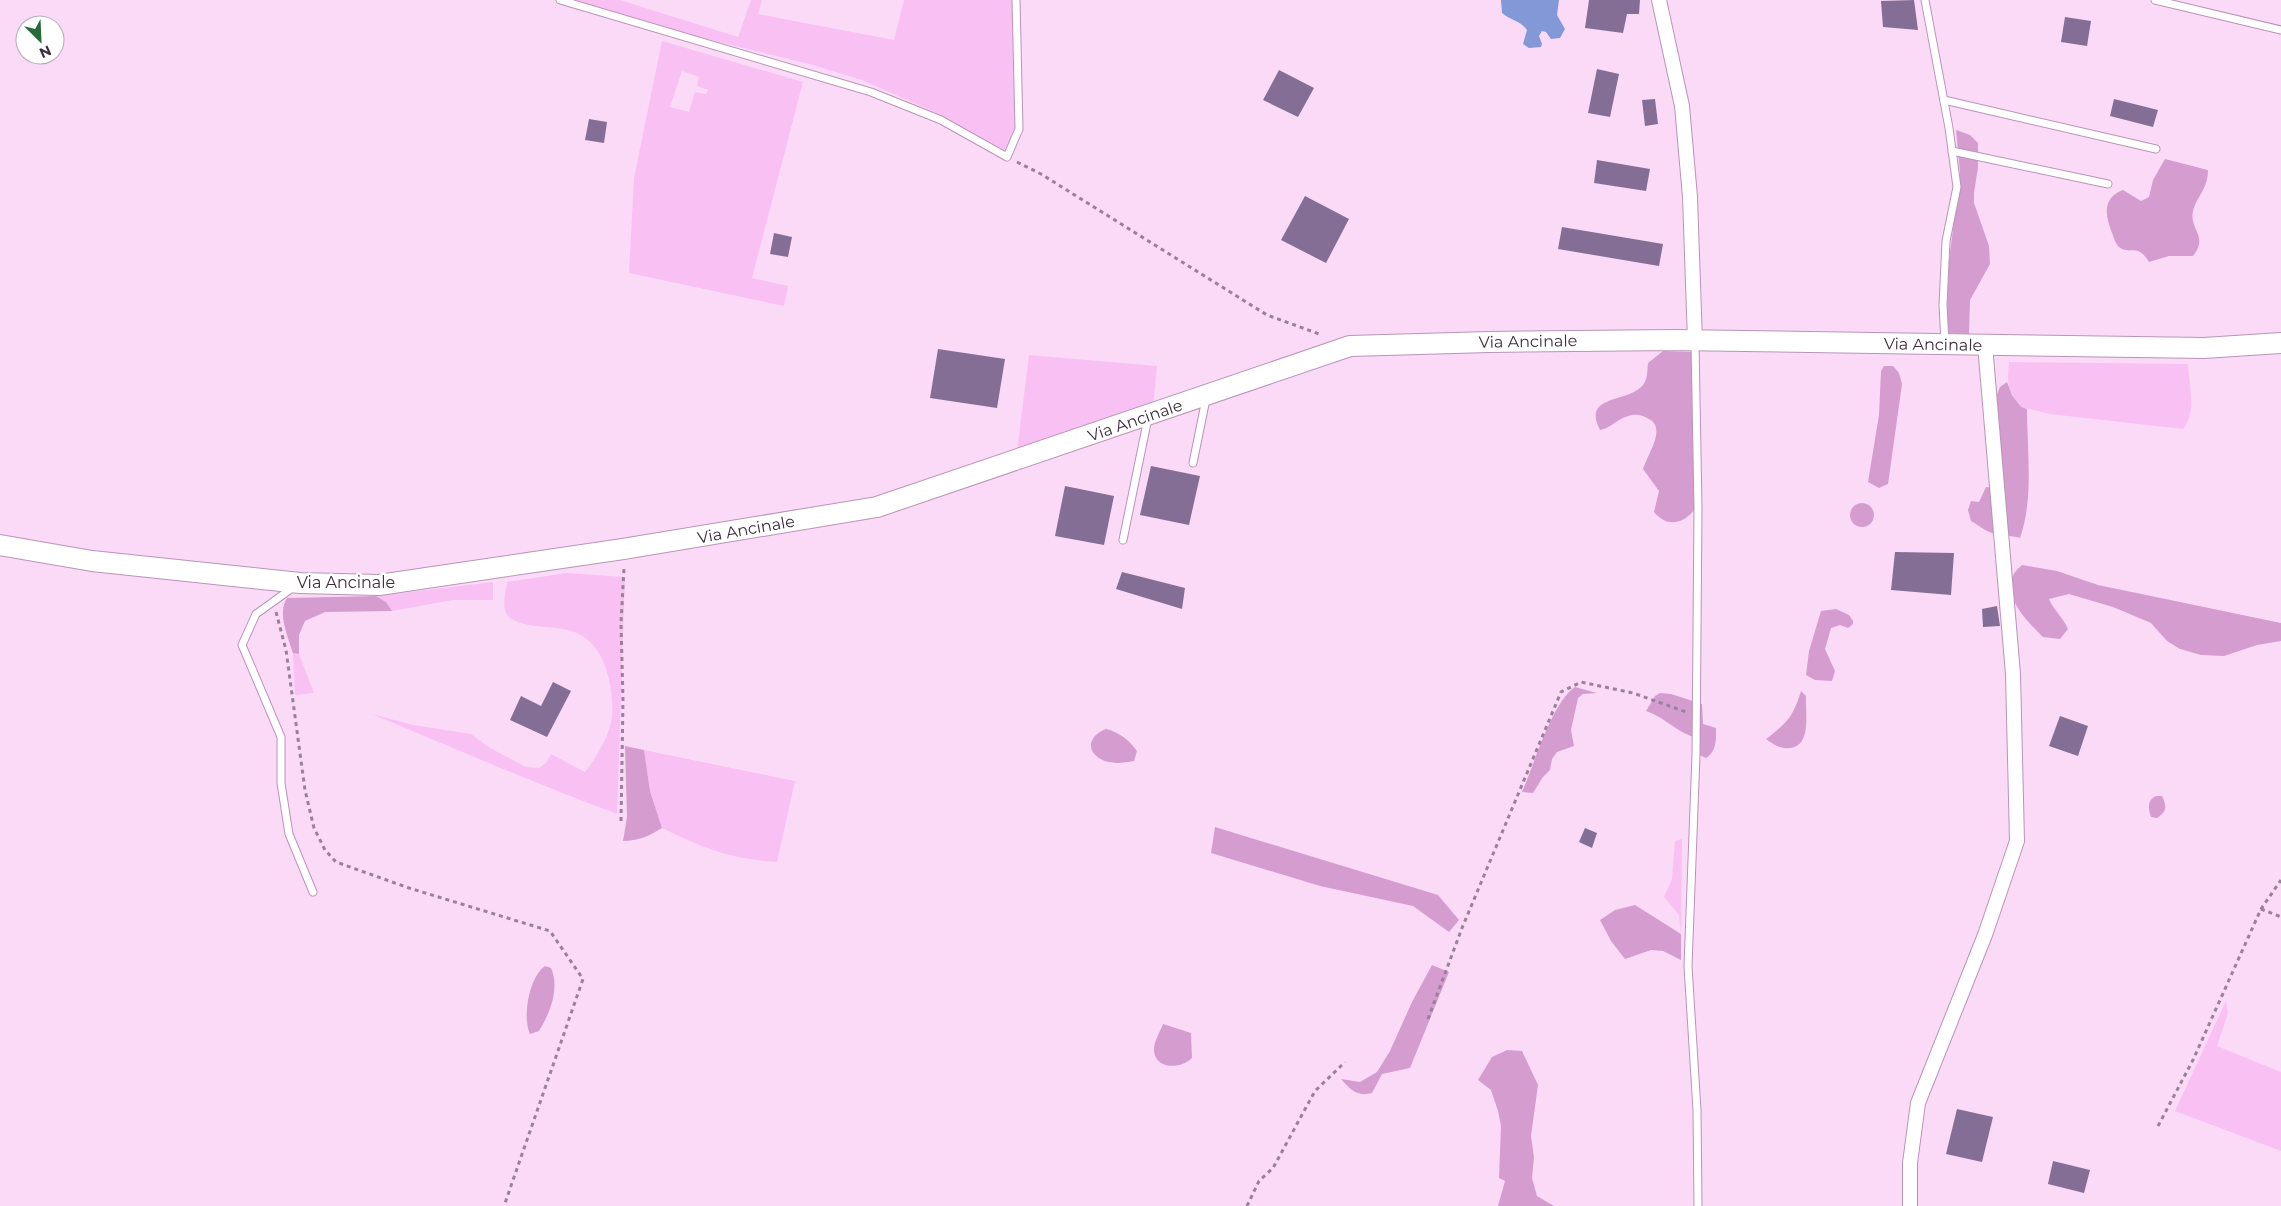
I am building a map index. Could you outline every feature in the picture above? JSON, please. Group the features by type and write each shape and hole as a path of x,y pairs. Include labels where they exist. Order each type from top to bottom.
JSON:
{"main road":[{"name":"Via Ancinale","path":"0,544 92,561 300,583 379,585 623,550 878,507 1350,346 1489,342 1695,340 2204,348 2281,343"}],"street":[{"path":"1659,0 1682,106 1690,197 1695,340"},
{"path":"1910,1206 1910,1163 1918,1103 1985,935 2017,841 2012,674 1985,345"}],"lane":[{"path":"560,0 871,92 940,120 1007,156 1019,129 1016,0"},
{"path":"1925,0 1944,100 1957,186 1946,241 1943,305 1945,344"},
{"path":"2154,0 2281,30"},
{"path":"1944,100 2156,149"},
{"path":"1952,151 2108,184"},
{"path":"1695,340 1698,508 1696,715 1688,966 1697,1110 1698,1206"},
{"path":"1192,464 1206,396"},
{"path":"1123,540 1148,415"},
{"path":"300,583 256,614 242,645 281,737 281,783 289,834 313,892"}],"path":[{"path":"1007,156 1041,174 1267,315 1323,336"},
{"path":"621,821 623,550"},
{"path":"273,602 286,650 305,790 314,828 325,850 336,862 409,888 550,932 583,979 504,1206"},
{"path":"1428,1020 1462,928 1561,692 1580,682 1633,693 1696,715"},
{"path":"2158,1126 2193,1060 2261,909 2281,880"},
{"path":"2261,909 2281,917"},
{"path":"1247,1206 1259,1181 1274,1168 1315,1091 1345,1062"}],"shaded area":[{"path":"562,0 620,0 738,37 751,0 762,0 758,14 894,40 904,0 1017,0 1019,129 1008,152 943,116 862,80 809,64 634,21"},
{"path":"662,41 803,82 752,278 788,286 784,306 629,273 634,178","holes":["682,71 699,77 697,86 708,90 706,94 695,92 689,112 670,107"]},
{"path":"1956,130 1970,135 1978,143 1978,167 1974,203 1989,246 1990,264 1970,300 1969,334 1949,333 1947,313 1949,261 1960,173"},
{"path":"2165,159 2208,170 2208,177 2193,211 2199,243 2193,256 2169,256 2149,262 2141,252 2119,247 2108,220 2107,208 2111,198 2123,190 2141,201 2149,197 2153,180"},
{"path":"1663,351 1693,352 1695,509 1686,518 1675,522 1664,520 1654,512 1659,491 1643,469 1655,441 1656,428 1653,422 1642,416 1633,415 1624,417 1600,430 1596,418 1597,410 1602,405 1636,391 1645,383 1648,363"},
{"path":"1029,355 1157,366 1153,406 1017,452"},
{"path":"2009,362 2188,364 2191,398 2190,415 2183,429 2050,414 2021,407 2009,386"},
{"path":"1884,366 1893,366 1899,373 1902,384 1888,484 1879,488 1868,482 1879,415 1881,371"},
{"path":"2007,382 2012,395 2021,407 2027,409 2028,491 2027,507 2020,538 1987,531 1971,521 1968,510 1971,501 1979,502 1986,487 1999,488 1996,397 2000,387"},
{"path":"1862,503 1871,506 1874,515 1871,524 1862,527 1853,524 1850,515 1853,506"},
{"path":"2022,565 2057,571 2098,585 2281,623 2281,641 2257,645 2224,656 2201,655 2180,649 2167,641 2151,623 2113,607 2069,594 2049,599 2068,629 2060,639 2043,637 2031,625 2015,603 2012,595 2013,576"},
{"path":"567,573 625,577 617,814 524,778 372,714 413,725 471,734 490,748 526,767 539,768 546,763 551,754 585,772 602,746 611,724 612,696 603,662 592,644 576,632 519,622 507,615 504,606 507,582"},
{"path":"493,582 493,600 453,600 392,611 386,602 376,596"},
{"path":"376,596 386,602 392,611 325,612 305,621 299,635 299,654 293,653 283,618 284,604 287,598"},
{"path":"1836,609 1849,615 1853,624 1848,628 1840,625 1831,628 1825,649 1835,671 1832,681 1815,680 1806,675 1809,651 1821,611"},
{"path":"293,653 299,654 314,693 295,695"},
{"path":"1575,687 1597,693 1583,694 1578,698 1571,730 1574,746 1557,752 1552,759 1550,770 1533,793 1522,792 1551,720 1567,695"},
{"path":"1801,691 1806,696 1806,726 1802,741 1798,746 1791,748 1777,746 1766,739 1788,719"},
{"path":"1660,693 1671,694 1702,704 1703,724 1716,728 1716,741 1710,755 1706,758 1699,755 1698,738 1684,733 1646,711 1655,696"},
{"path":"1106,729 1119,734 1134,747 1137,751 1134,761 1112,763 1094,754 1091,746 1092,742 1097,734"},
{"path":"625,746 644,750 650,791 662,828 643,838 623,841 627,817"},
{"path":"644,750 795,781 777,862 745,858 717,851 662,828 650,791"},
{"path":"2156,796 2162,796 2165,803 2163,813 2157,818 2151,817 2149,807 2151,800"},
{"path":"1215,827 1438,895 1459,920 1449,932 1413,906 1320,886 1211,853"},
{"path":"1682,839 1681,934 1679,915 1664,897 1672,879 1675,841"},
{"path":"1635,905 1681,934 1681,960 1663,951 1651,950 1625,959 1611,941 1600,920 1615,910"},
{"path":"1432,965 1449,972 1410,1068 1382,1074 1372,1093 1362,1094 1355,1092 1341,1079 1360,1082 1377,1072 1390,1051 1412,1002"},
{"path":"545,966 551,968 554,976 554,992 547,1016 539,1031 530,1034 527,1018 528,998 539,971"},
{"path":"2226,1001 2228,1013 2217,1046 2281,1072 2281,1151 2175,1111"},
{"path":"1163,1024 1191,1033 1192,1058 1187,1062 1170,1066 1159,1062 1154,1051"},
{"path":"1507,1050 1522,1051 1538,1085 1531,1136 1534,1157 1532,1178 1537,1196 1554,1206 1498,1206 1505,1181 1499,1178 1501,1126 1491,1090 1478,1080 1492,1057"}],"water":[{"path":"1501,0 1559,0 1557,15 1565,29 1560,38 1551,39 1546,32 1542,31 1539,36 1542,44 1541,47 1529,48 1523,44 1527,30 1502,13"}],"building":[{"path":"1589,0 1640,0 1639,14 1627,14 1623,33 1585,28"},
{"path":"1914,0 1918,30 1883,27 1881,1"},
{"path":"2065,17 2091,21 2087,46 2061,42"},
{"path":"1597,69 1619,74 1610,117 1588,113"},
{"path":"1279,70 1314,88 1298,117 1263,100"},
{"path":"1655,99 1658,124 1645,126 1642,100"},
{"path":"2114,99 2158,110 2153,127 2110,116"},
{"path":"589,119 607,122 604,143 585,140"},
{"path":"1597,160 1650,169 1646,191 1594,183"},
{"path":"1305,196 1349,219 1326,263 1281,240"},
{"path":"1562,227 1663,244 1659,266 1558,249"},
{"path":"774,233 792,237 788,257 770,254"},
{"path":"938,349 1005,359 997,408 930,398"},
{"path":"1151,466 1200,476 1189,525 1140,515"},
{"path":"1065,486 1114,496 1104,545 1055,536"},
{"path":"1895,552 1954,553 1951,595 1891,590"},
{"path":"1122,572 1185,588 1182,609 1116,589"},
{"path":"1997,606 2000,626 1983,627 1982,609"},
{"path":"553,682 571,691 547,737 510,720 521,696 541,706"},
{"path":"2060,716 2088,726 2078,756 2049,746"},
{"path":"1585,828 1597,833 1592,848 1579,842"},
{"path":"1957,1109 1993,1117 1982,1162 1946,1154"},
{"path":"2053,1161 2090,1170 2084,1193 2048,1184"}]}
